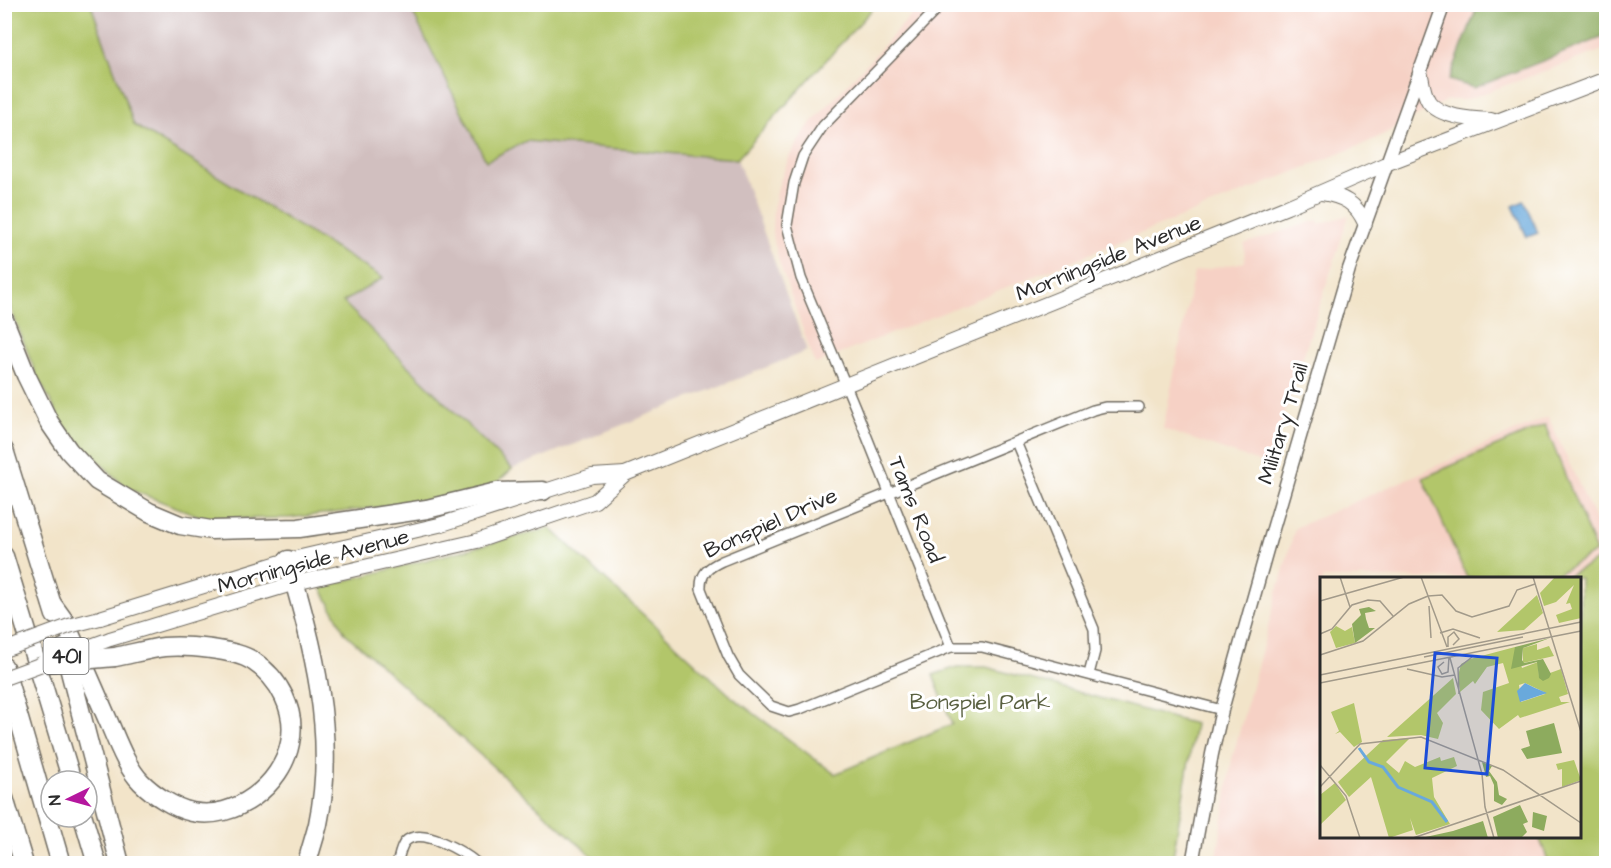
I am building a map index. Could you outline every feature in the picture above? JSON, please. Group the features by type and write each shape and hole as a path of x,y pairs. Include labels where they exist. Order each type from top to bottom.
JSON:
{"highway":[{"path":"4,320 26,375 49,422 69,451 97,480 149,512 180,525 211,530 298,528 427,509 497,492 543,491"},
{"name":"401","path":"4,450 52,604 120,864"},
{"path":"4,556 68,769"},
{"path":"288,560 311,639 322,702 326,743 318,823 307,864"},
{"path":"45,663 115,657 164,647 202,647 252,659 269,674 284,693 291,716 290,743 280,769 269,785 242,805 222,812 192,812 162,799 140,781 122,753 65,622 52,604"},
{"path":"4,667 61,864"},
{"path":"4,798 24,864"},
{"path":"87,829 97,864"}],"main road":[{"path":"1420,70 1425,92 1430,103 1438,110 1476,119 1499,120"},
{"name":"Morningside Avenue","path":"4,650 69,626 288,560 439,525 592,476 625,474 1322,193 1388,163 1606,79"},
{"path":"1322,193 1335,195 1354,206 1359,210 1365,223"},
{"name":"Morningside Avenue","path":"4,678 110,639 295,584 477,541 595,501 625,474"}],"street":[{"name":"Tams Road","path":"942,4 823,126 803,156 794,183 787,225 801,278 951,647"},
{"name":"Military Trail","path":"1192,864 1222,710 1261,568 1349,269 1444,4"},
{"name":"Bonspiel Drive","path":"1139,407 1105,407 1093,410 710,567 703,573 700,582 704,597 734,668 771,706 779,710 789,712 800,709 951,647 982,647 1222,710"},
{"path":"1016,442 1094,629 1095,651 1089,674"},
{"path":"397,864 404,843 408,839 419,837 450,845 478,864"}],"shaded area":[{"path":"91,5 409,5 486,161 526,141 737,159 807,351 512,469 343,301 383,278 134,125"},
{"path":"921,5 1606,5 1606,49 1465,100 1447,100 1371,141 815,364 780,265 772,233 773,208 779,184 790,155 807,128"},
{"path":"1349,215 1268,465 1163,429 1194,272 1245,262 1244,244 1318,220 1319,224"},
{"path":"1548,417 1598,526 1606,555 1566,577 1320,577 1320,838 1539,838 1549,863 1216,864 1232,759 1295,528"}],"green space":[{"path":"5,5 91,5 134,125 383,278 343,302 512,469 489,490 425,502 289,518 207,519 126,488 65,428 36,374 5,294"},
{"path":"409,5 876,5 737,159 526,141 486,161"},
{"path":"1478,5 1606,5 1606,36 1474,88 1449,80"},
{"path":"1545,425 1596,552 1552,577 1467,577 1423,478"},
{"path":"1606,523 1606,555 1598,526"},
{"name":"Bonspiel Park","path":"550,528 732,697 835,774 952,724 933,675 957,667 986,667 1195,724 1172,863 600,863 345,633 321,587"},
{"path":"1606,555 1606,863 1549,863 1539,838 1581,838 1581,577 1566,577"}],"water":[{"path":"1524,201 1538,233 1527,237 1513,206"}]}
